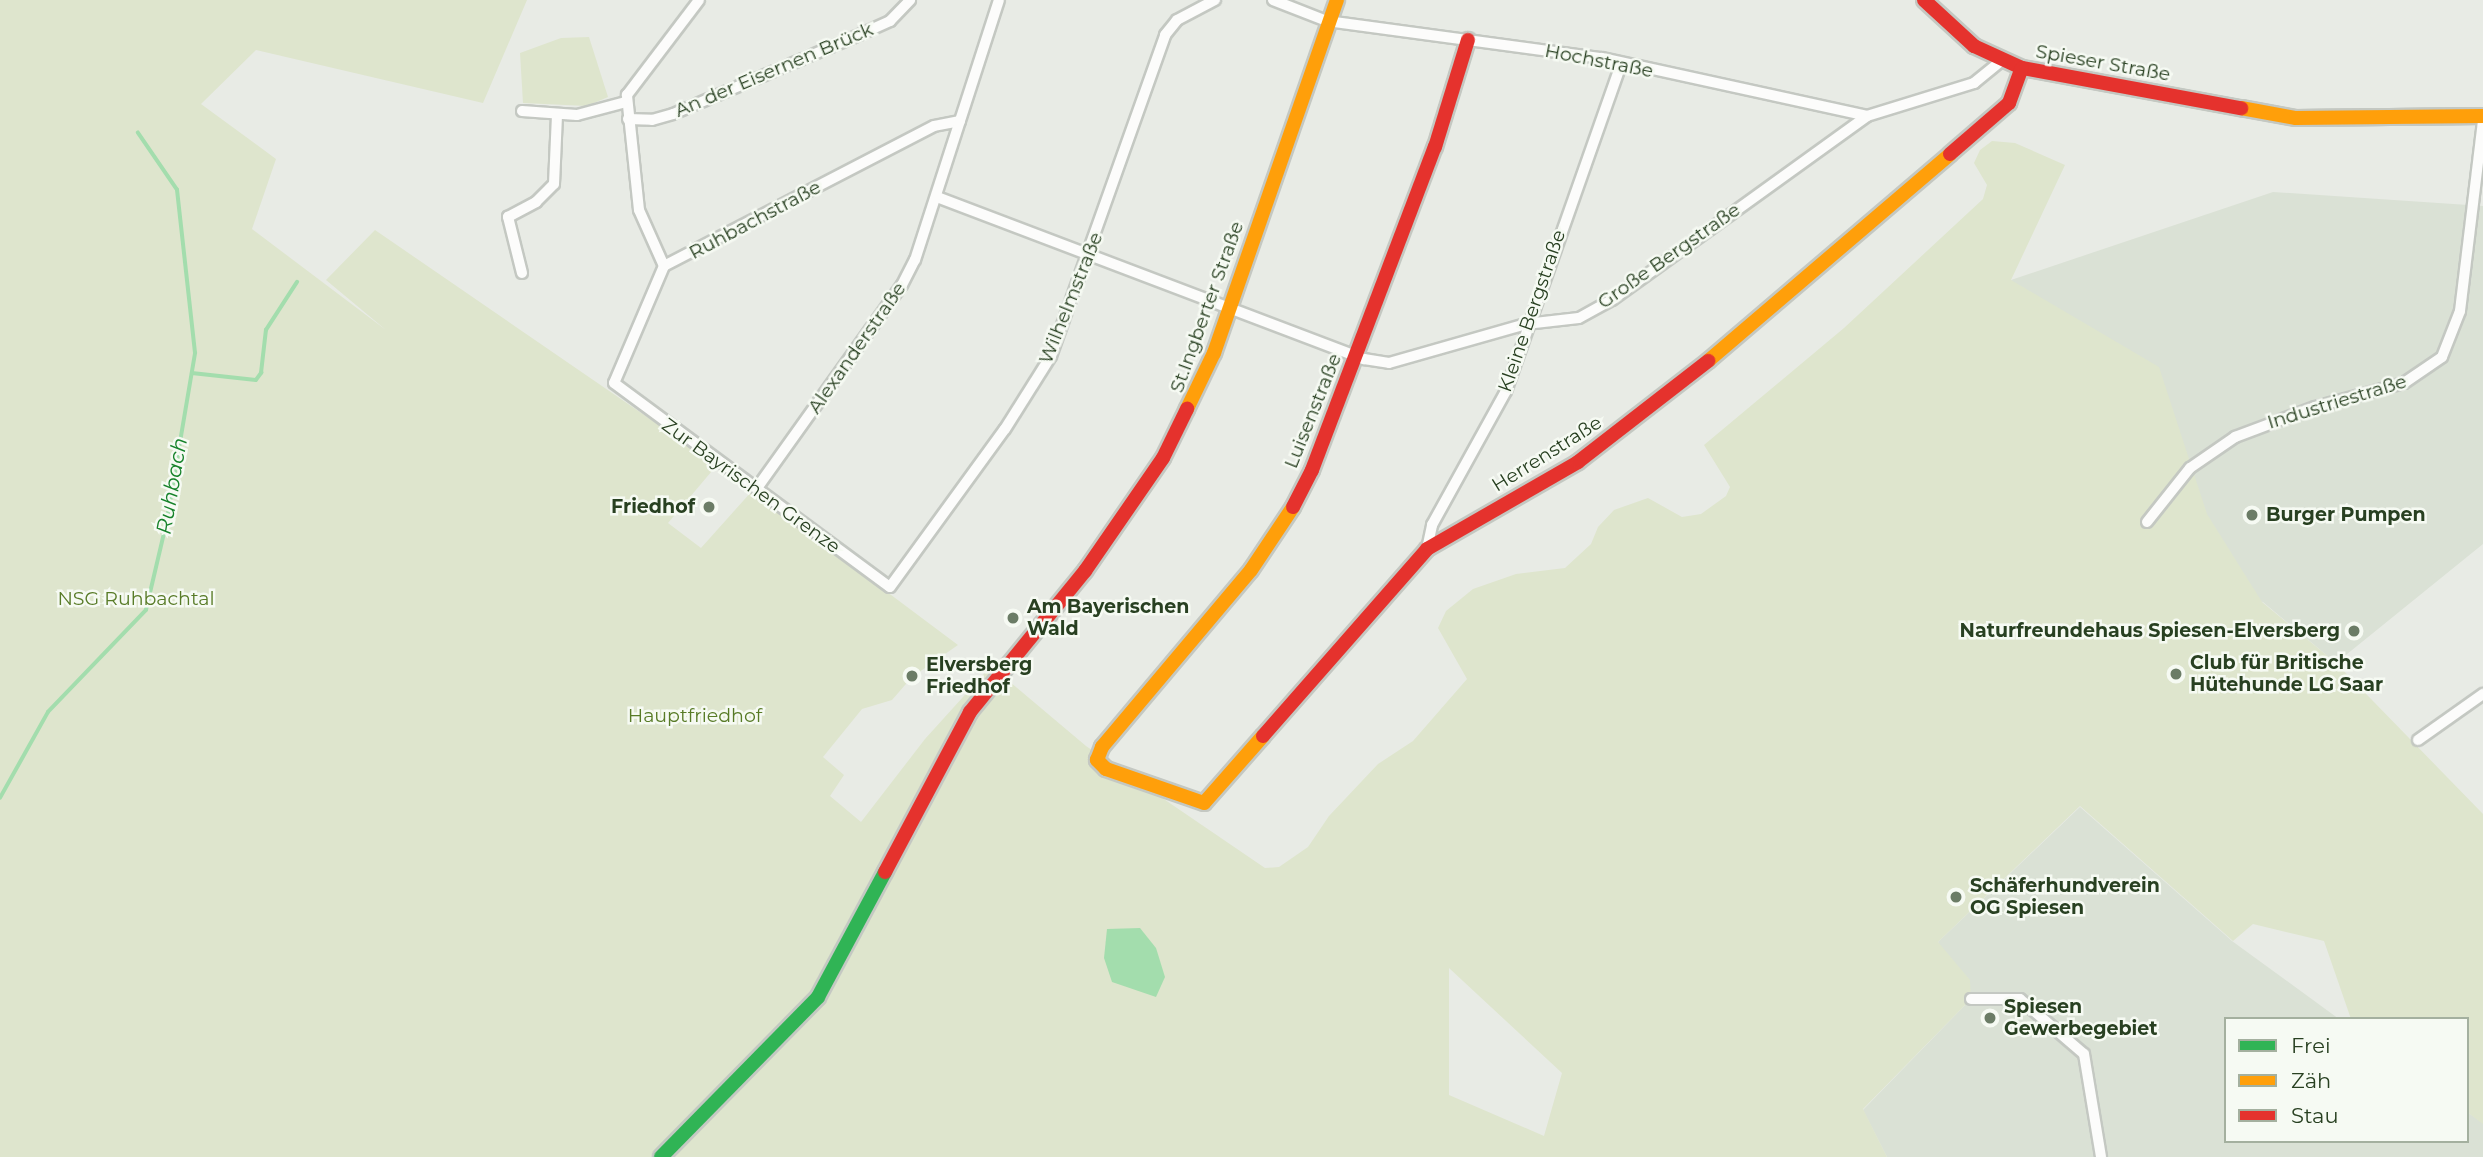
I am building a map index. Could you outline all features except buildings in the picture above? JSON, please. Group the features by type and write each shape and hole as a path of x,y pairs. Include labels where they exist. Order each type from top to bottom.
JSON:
{"street":[{"path":"664,266 639,210 626,102 639,74 699,0"},
{"name":"An der Eisernen Brück","path":"628,119 652,120 673,114 890,21 910,0"},
{"name":"Alexanderstraße","path":"757,488 902,285 937,197 999,0"},
{"name":"Wilhelmstraße","path":"890,587 1032,389 1051,356 1090,256 1165,35 1177,20 1215,0"},
{"name":"Hochstraße","path":"1273,0 1327,21 1621,64 1741,92 1867,116"},
{"name":"St.Ingberter Straße","path":"662,1157 818,997 950,743 981,697 1084,571 1163,458 1200,388 1230,310 1327,21 1337,0"},
{"name":"Spieser Straße","path":"1924,0 1974,46 2001,61 2022,68 2296,118 2483,118"},
{"name":"Luisenstraße","path":"1102,747 1284,525 1312,470 1435,147 1468,40"},
{"name":"Große Bergstraße","path":"937,197 1355,356 1389,363 1526,324 1579,318 1612,300 1867,116 1974,83 2001,61"},
{"name":"Kleine Bergstraße","path":"1427,549 1432,525 1506,391 1526,324 1621,64"},
{"name":"Herrenstraße","path":"1102,747 1097,760 1106,769 1185,800 1204,803 1427,549 1578,462 1692,375 2009,103 2022,68"},
{"path":"522,111 557,115 594,112 626,102"},
{"path":"522,273 508,217 542,197 554,184 557,115"},
{"name":"Industriestraße","path":"2147,522 2190,468 2235,437 2315,407 2404,383 2442,357 2460,311 2483,118"},
{"name":"Ruhbachstraße","path":"614,383 664,266 934,126 960,121"},
{"name":"Zur Bayrischen Grenze","path":"614,383 890,587"},
{"path":"2418,740 2483,694"},
{"path":"1971,999 2020,999 2084,1054 2101,1157"}],"shaded area":[{"path":"2273,192 2483,206 2483,544 2336,663 2263,602 2152,580 2011,280"},
{"path":"2080,807 2232,941 2336,1017 2224,1017 2224,1143 2469,1143 2469,1113 2483,1123 2483,1157 1887,1157 1863,1110 1971,999 1938,942"},
{"path":"1140,928 1156,948 1165,977 1156,997 1112,982 1104,958 1107,929"}],"green space":[{"path":"0,0 527,0 483,103 256,50 201,104 276,159 252,229 386,330 326,280 375,230 717,465 668,523 701,548 752,491 958,645 912,677 892,700 862,709 823,757 844,775 830,796 861,822 925,739 991,666 1086,746 1265,868 1279,867 1308,847 1329,816 1378,764 1413,741 1467,679 1438,628 1446,611 1473,589 1516,574 1565,568 1591,544 1598,527 1614,510 1648,498 1682,517 1701,514 1726,496 1730,487 1704,445 1844,328 1983,199 1987,185 1974,163 1980,150 1992,141 2015,143 2065,165 2011,280 2159,367 2207,514 2262,602 2336,663 2483,814 2483,1124 2469,1114 2469,1017 2350,1017 2324,941 2253,924 2233,941 2080,806 1938,942 1970,980 1971,999 1863,1109 1887,1157 0,1157","holes":["1449,968 1562,1073 1544,1136 1449,1095"]},
{"path":"589,37 608,97 587,106 523,103 520,53 561,38"}],"waterway":[{"name":"Ruhbach","path":"0,798 48,712 146,610 166,525 195,353 177,190 138,133"},
{"path":"192,373 256,380 261,373 266,330 297,282"}],"traffic: fast":[{"path":"661,1157 818,997 885,872"}],"traffic: slow":[{"path":"1187,409 1214,353 1337,0"},
{"path":"2241,108 2296,118 2483,116"},
{"path":"1708,361 1950,154"},
{"path":"1263,736 1204,803 1106,769 1097,760 1102,747 1251,570 1293,507"}],"traffic: jam":[{"path":"1924,0 1974,46 2022,68 2241,108"},
{"path":"1293,507 1312,470 1435,147 1468,40"},
{"path":"1950,154 2009,103 2022,68"},
{"path":"1263,736 1427,549 1578,462 1708,361"},
{"path":"885,872 970,712 1085,571 1163,458 1187,409"}],"place":[{"name":"Friedhof","path":"709,507"},
{"name":"Burger Pumpen","path":"2252,515"},
{"name":"Am Bayerischen Wald","path":"1013,618"},
{"name":"Naturfreundehaus Spiesen-Elversberg","path":"2354,631"},
{"name":"Club für Britische Hütehunde LG Saar","path":"2176,674"},
{"name":"Elversberg Friedhof","path":"912,676"},
{"name":"Schäferhundverein OG Spiesen","path":"1956,897"},
{"name":"Spiesen Gewerbegebiet","path":"1990,1018"}],"park label":[{"name":"NSG Ruhbachtal","path":"136,599"},
{"name":"Hauptfriedhof","path":"695,716"}]}
